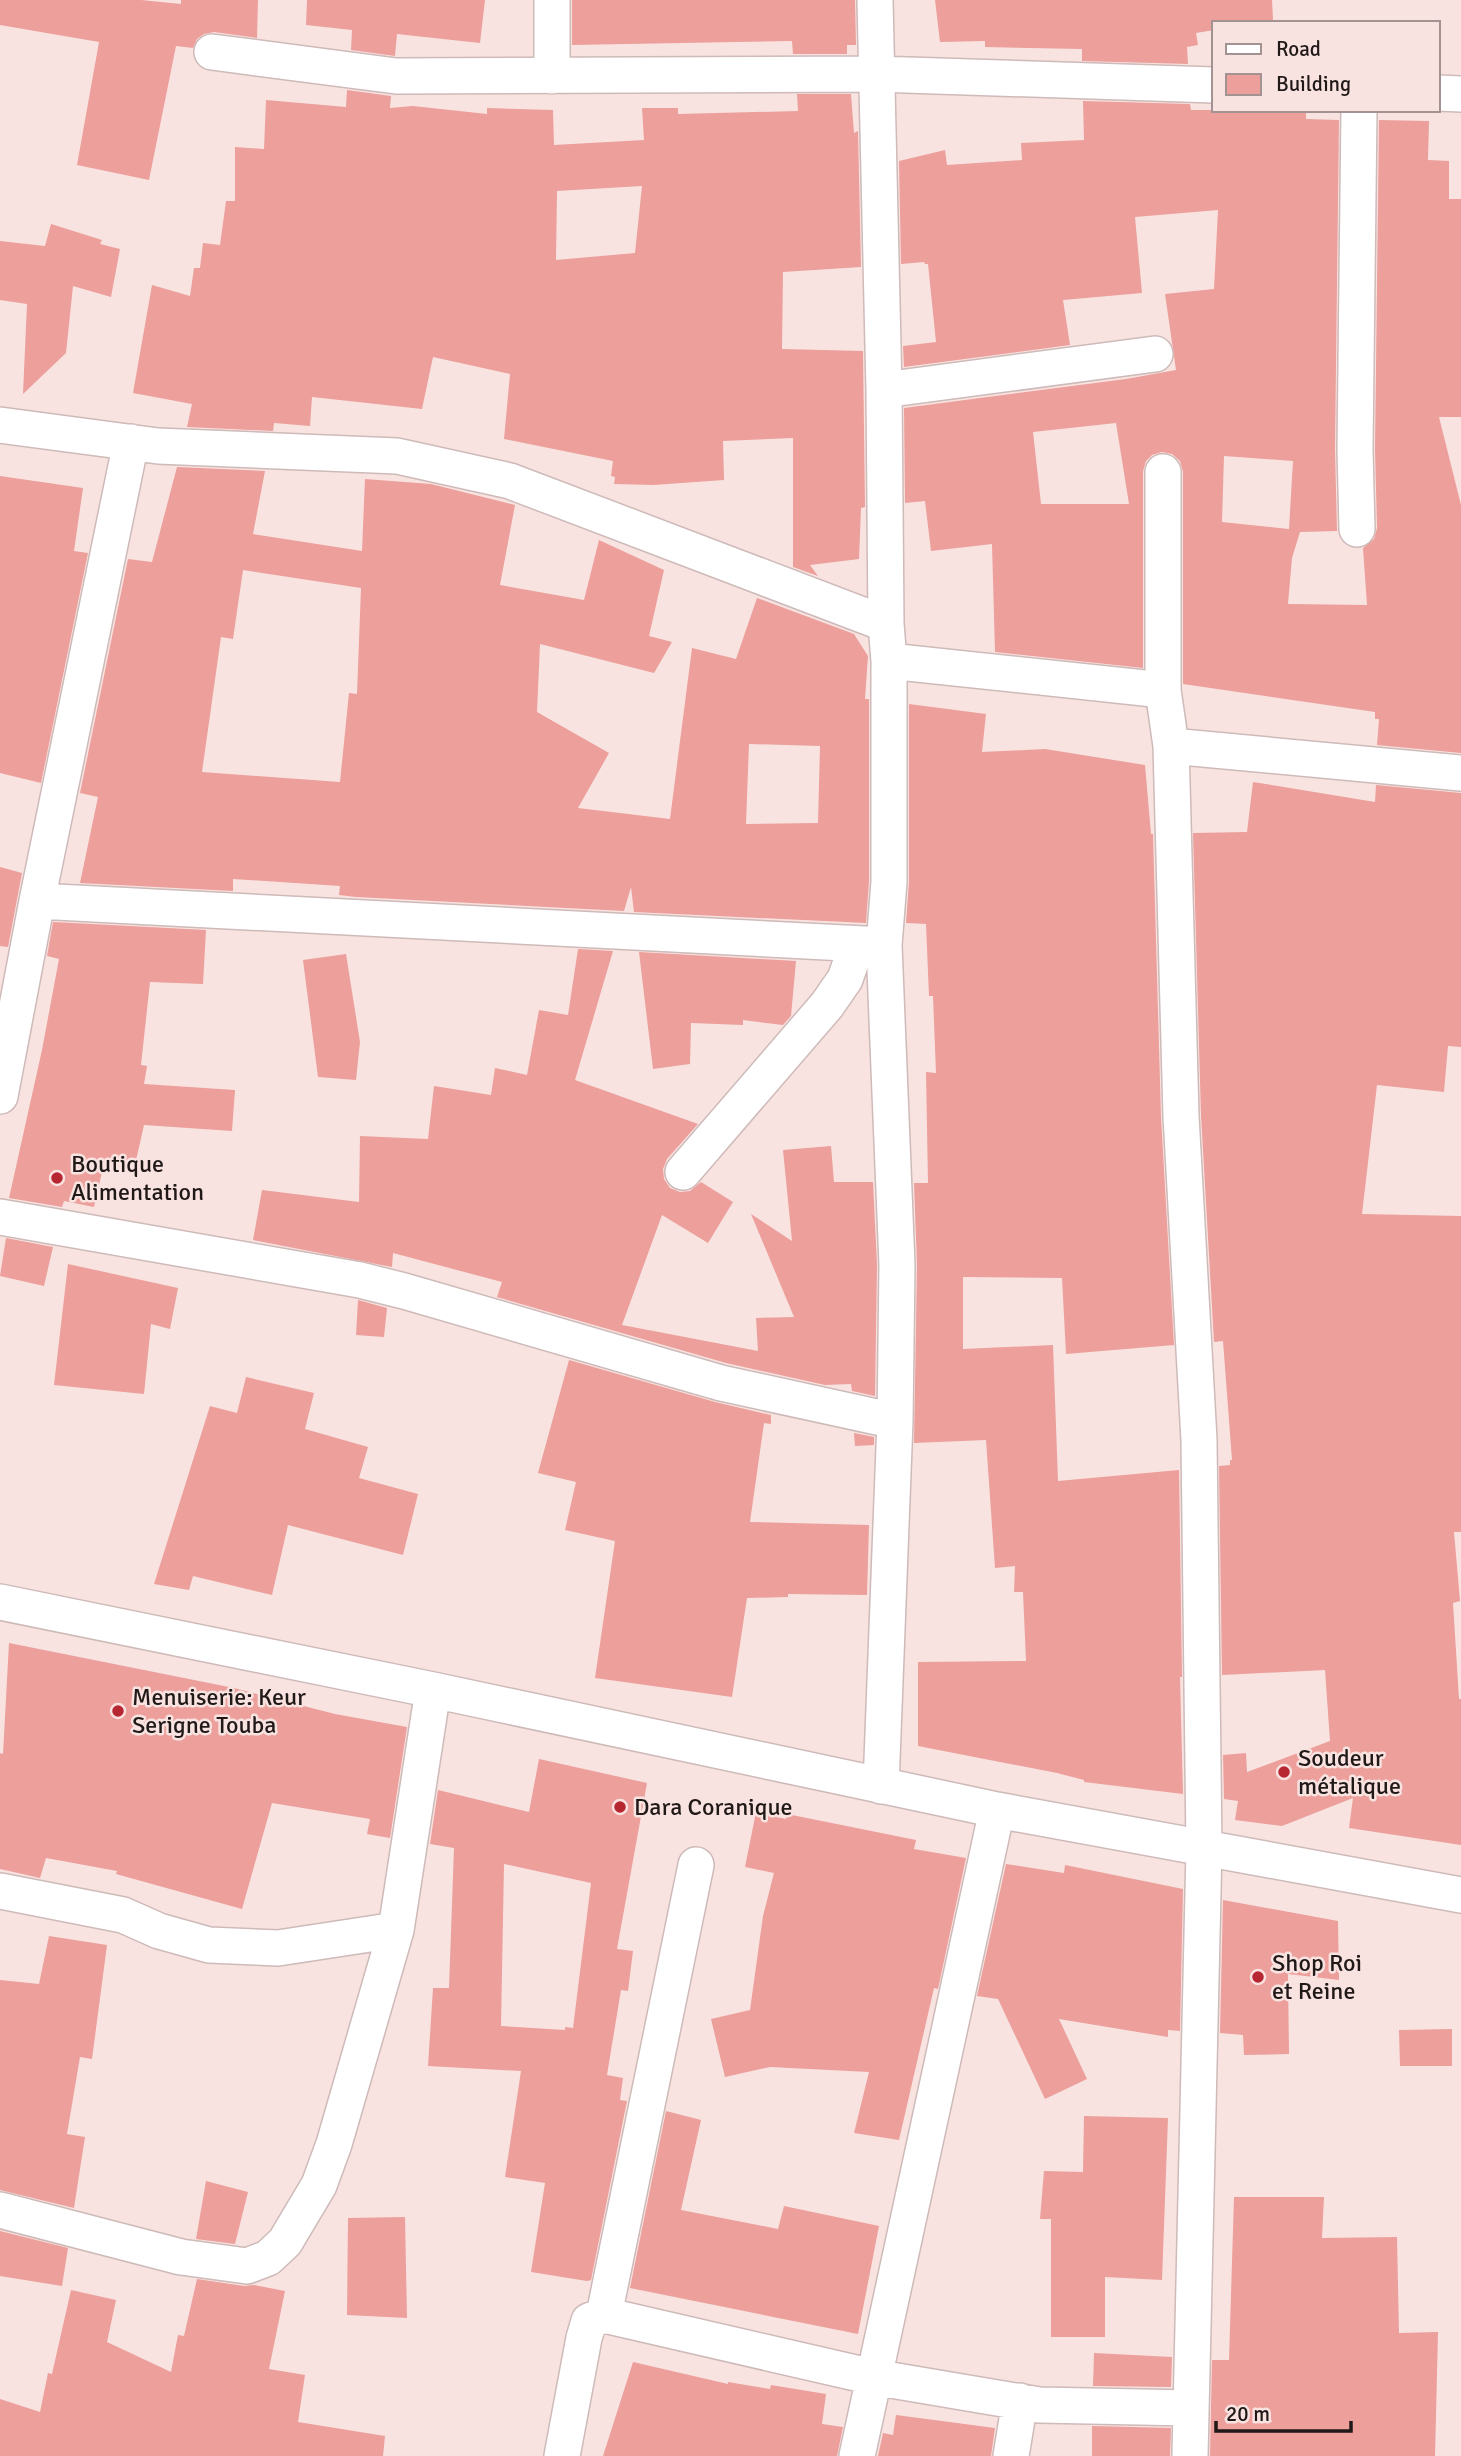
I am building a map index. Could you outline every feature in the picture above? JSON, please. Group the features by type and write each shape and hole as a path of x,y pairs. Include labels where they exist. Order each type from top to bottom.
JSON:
{"street":[{"path":"552,0 552,76"},
{"path":"875,0 884,390 886,624 889,662 889,882 871,945 897,1265 895,1421 881,1786"},
{"path":"212,52 396,76 876,74 1212,85"},
{"path":"1440,93 1461,94"},
{"path":"1357,529 1355,449 1359,112"},
{"path":"884,390 1155,354"},
{"path":"0,425 158,446 397,456 459,468 510,481 886,624"},
{"path":"0,1096 131,442"},
{"path":"1163,472 1163,690 1171,746 1181,1116 1199,1440 1204,1849 1190,2456"},
{"path":"889,662 1163,690"},
{"path":"1171,746 1461,773"},
{"path":"37,901 871,945"},
{"path":"683,1172 827,1005 871,945"},
{"path":"0,1217 360,1280 721,1383 895,1421"},
{"path":"0,1602 433,1690 997,1810 1461,1895"},
{"path":"0,2210 181,2258 247,2266 268,2258 285,2242 319,2185 334,2144 396,1930 433,1690"},
{"path":"857,2456 997,1810"},
{"path":"604,2315 696,1865"},
{"path":"0,1891 123,1915 159,1931 209,1945 278,1948 396,1930"},
{"path":"562,2456 589,2320 604,2315 873,2377 1020,2401 1039,2404 1191,2408"},
{"path":"1011,2456 1020,2401"}],"building":[{"path":"0,0 141,0 181,4 181,0 258,0 257,38 214,32 197,39 193,48 176,46 149,180 77,165 99,42 0,25"},
{"path":"307,0 485,0 480,43 397,34 395,56 351,50 352,30 306,25"},
{"path":"572,0 855,0 856,45 847,45 847,54 793,54 792,41 572,45"},
{"path":"935,0 1272,0 1273,20 1212,21 1212,30 1196,33 1198,45 1187,47 1188,64 1082,61 1082,49 985,47 985,41 940,42"},
{"path":"347,90 391,96 390,108 413,106 487,114 487,108 553,110 554,145 644,140 642,108 678,108 678,114 798,111 797,94 851,94 854,133 858,131 861,267 783,272 782,349 863,351 865,507 861,508 859,559 810,565 818,576 793,567 793,438 723,441 724,480 653,485 614,484 615,477 611,476 613,461 504,439 510,374 433,357 422,409 312,397 310,426 274,423 273,431 187,427 192,404 133,393 152,285 190,296 194,268 200,268 203,243 220,245 226,201 235,201 235,147 264,149 266,100 346,107","holes":["642,186 635,253 556,260 557,191"]},
{"path":"1083,101 1190,104 1191,110 1212,112 1306,112 1306,119 1339,120 1335,449 1337,531 1300,532 1292,558 1288,604 1367,605 1363,548 1374,539 1377,528 1375,449 1379,120 1429,121 1428,160 1449,161 1449,199 1461,199 1461,417 1439,417 1461,505 1461,753 1377,745 1379,719 1375,719 1375,712 1183,684 1183,472 1180,461 1172,454 1162,452 1152,455 1146,461 1143,471 1143,668 995,652 992,544 931,551 925,501 905,503 904,408 1176,370 1165,294 1214,289 1218,210 1135,217 1142,293 1063,300 1070,345 904,367 903,346 936,342 928,264 901,264 899,161 945,150 947,165 1022,160 1021,143 1084,140","holes":["1116,423 1129,504 1041,504 1033,432","1224,456 1293,461 1289,529 1222,522"]},
{"path":"51,224 102,240 100,244 120,249 111,297 73,286 66,353 23,394 27,304 0,300 0,241 45,246"},
{"path":"177,467 265,471 253,534 362,551 365,479 431,484 515,505 500,585 584,600 599,540 664,570 649,636 672,642 654,673 540,644 537,712 609,753 578,808 670,819 692,648 736,659 757,598 854,634 868,656 865,699 869,699 869,881 866,923 634,912 631,887 624,911 356,897 339,895 340,886 233,879 233,891 80,883 98,797 80,793 128,559 152,562","holes":["243,570 361,588 357,694 349,693 340,782 202,772 221,637 233,639","749,744 820,746 818,823 746,824"]},
{"path":"0,476 83,488 74,551 88,553 41,783 0,773"},
{"path":"909,704 986,714 982,752 1045,749 1145,765 1153,834 1161,1117 1174,1345 1066,1354 1062,1278 963,1277 963,1349 1053,1345 1058,1481 1179,1470 1183,1794 1084,1782 1057,1773 918,1746 918,1662 1026,1661 1023,1592 1014,1592 1015,1566 995,1568 986,1440 914,1443 917,1265 914,1183 928,1183 926,1072 936,1073 933,996 929,996 926,924 906,923 909,882"},
{"path":"1253,782 1375,802 1376,785 1461,793 1461,1047 1448,1046 1444,1092 1377,1085 1362,1214 1461,1216 1461,1532 1454,1532 1460,1601 1453,1603 1461,1699 1461,1845 1349,1828 1353,1798 1282,1826 1235,1820 1238,1801 1224,1799 1223,1755 1246,1753 1247,1772 1330,1741 1325,1670 1222,1675 1219,1466 1230,1465 1232,1460 1223,1341 1214,1342 1201,1115 1193,833 1247,832"},
{"path":"0,867 22,873 8,947 0,946"},
{"path":"53,922 206,930 203,984 150,982 141,1065 147,1066 144,1084 235,1090 232,1131 144,1125 135,1165 105,1159 94,1207 64,1201 62,1207 9,1198 59,959 47,956"},
{"path":"578,949 613,951 575,1080 698,1124 667,1159 663,1169 664,1179 670,1188 680,1192 690,1191 701,1182 733,1202 708,1243 662,1215 622,1325 758,1351 756,1318 794,1317 751,1214 792,1241 783,1150 831,1146 834,1182 873,1182 877,1265 875,1396 852,1391 851,1384 825,1385 726,1363 497,1297 502,1282 393,1253 392,1267 253,1240 262,1190 359,1202 360,1136 428,1139 434,1086 491,1095 495,1068 527,1075 539,1010 568,1015"},
{"path":"639,952 796,961 791,1016 783,1025 743,1020 743,1025 691,1023 690,1064 653,1069"},
{"path":"346,954 360,1042 356,1080 318,1077 303,960"},
{"path":"6,1238 53,1247 44,1286 0,1276"},
{"path":"68,1264 178,1288 170,1329 151,1324 144,1394 54,1385"},
{"path":"358,1300 387,1308 384,1337 356,1335"},
{"path":"569,1360 715,1402 771,1415 771,1424 764,1423 750,1522 869,1525 867,1595 788,1594 788,1597 747,1598 732,1697 595,1678 615,1541 565,1530 576,1482 538,1473"},
{"path":"246,1377 314,1393 305,1429 368,1447 359,1478 418,1494 403,1555 288,1525 272,1595 193,1576 189,1590 154,1584 210,1406 237,1413"},
{"path":"854,1433 874,1437 874,1445 855,1446"},
{"path":"9,1643 234,1688 335,1714 407,1727 390,1838 367,1834 370,1819 272,1803 242,1909 116,1874 117,1871 46,1858 40,1878 0,1869 0,1753 3,1754"},
{"path":"539,1759 647,1783 617,1949 633,1951 628,1991 621,1990 607,2075 623,2078 620,2100 627,2101 591,2280 587,2281 531,2272 545,2183 505,2177 521,2071 428,2066 433,1988 449,1988 454,1848 430,1844 438,1790 529,1812","holes":["504,1864 591,1883 573,2028 565,2027 565,2030 501,2026"]},
{"path":"756,1812 786,1819 787,1814 916,1840 914,1849 966,1858 938,1989 934,1988 899,2140 854,2133 869,2072 770,2067 725,2077 711,2019 750,2010 763,1916 774,1873 745,1867"},
{"path":"1006,1864 1064,1873 1065,1865 1183,1889 1180,2031 1168,2030 1168,2037 1059,2019 1087,2079 1045,2099 998,1999 977,1996"},
{"name":"Shop Roi et Reine","path":"1223,1900 1338,1921 1339,1980 1288,1974 1289,2054 1244,2055 1243,2035 1220,2033"},
{"path":"49,1936 107,1945 92,2059 80,2057 67,2134 85,2137 74,2208 0,2190 0,1980 39,1984"},
{"path":"1452,2029 1452,2066 1400,2066 1399,2030"},
{"path":"666,2111 701,2120 681,2210 778,2229 784,2206 879,2226 858,2334 630,2288"},
{"path":"1084,2116 1168,2118 1162,2280 1105,2277 1105,2337 1051,2337 1051,2219 1040,2219 1044,2171 1083,2172"},
{"path":"206,2181 248,2192 235,2244 196,2239"},
{"path":"1234,2197 1324,2197 1322,2238 1397,2237 1399,2333 1438,2332 1435,2456 1210,2456 1212,2360 1229,2360"},
{"path":"405,2217 407,2318 347,2315 348,2218"},
{"path":"0,2231 68,2248 62,2286 0,2276"},
{"path":"197,2279 285,2291 269,2369 305,2375 298,2422 385,2436 383,2456 0,2456 0,2399 40,2412 48,2373 52,2374 71,2290 116,2300 107,2342 171,2372 178,2335 184,2336"},
{"path":"1094,2353 1172,2357 1171,2387 1093,2386"},
{"path":"633,2362 728,2384 770,2389 771,2385 826,2394 822,2424 843,2427 837,2456 603,2456"},
{"path":"896,2415 995,2428 991,2456 878,2456 883,2433 893,2435"},
{"path":"1092,2426 1171,2428 1170,2456 1092,2456"}],"place":[{"name":"Boutique Alimentation","path":"57,1178"},
{"name":"Menuiserie: Keur Serigne Touba","path":"118,1711"},
{"name":"Soudeur métalique","path":"1284,1772"},
{"name":"Dara Coranique","path":"620,1807"},
{"name":"Shop Roi et Reine","path":"1258,1977"}]}
